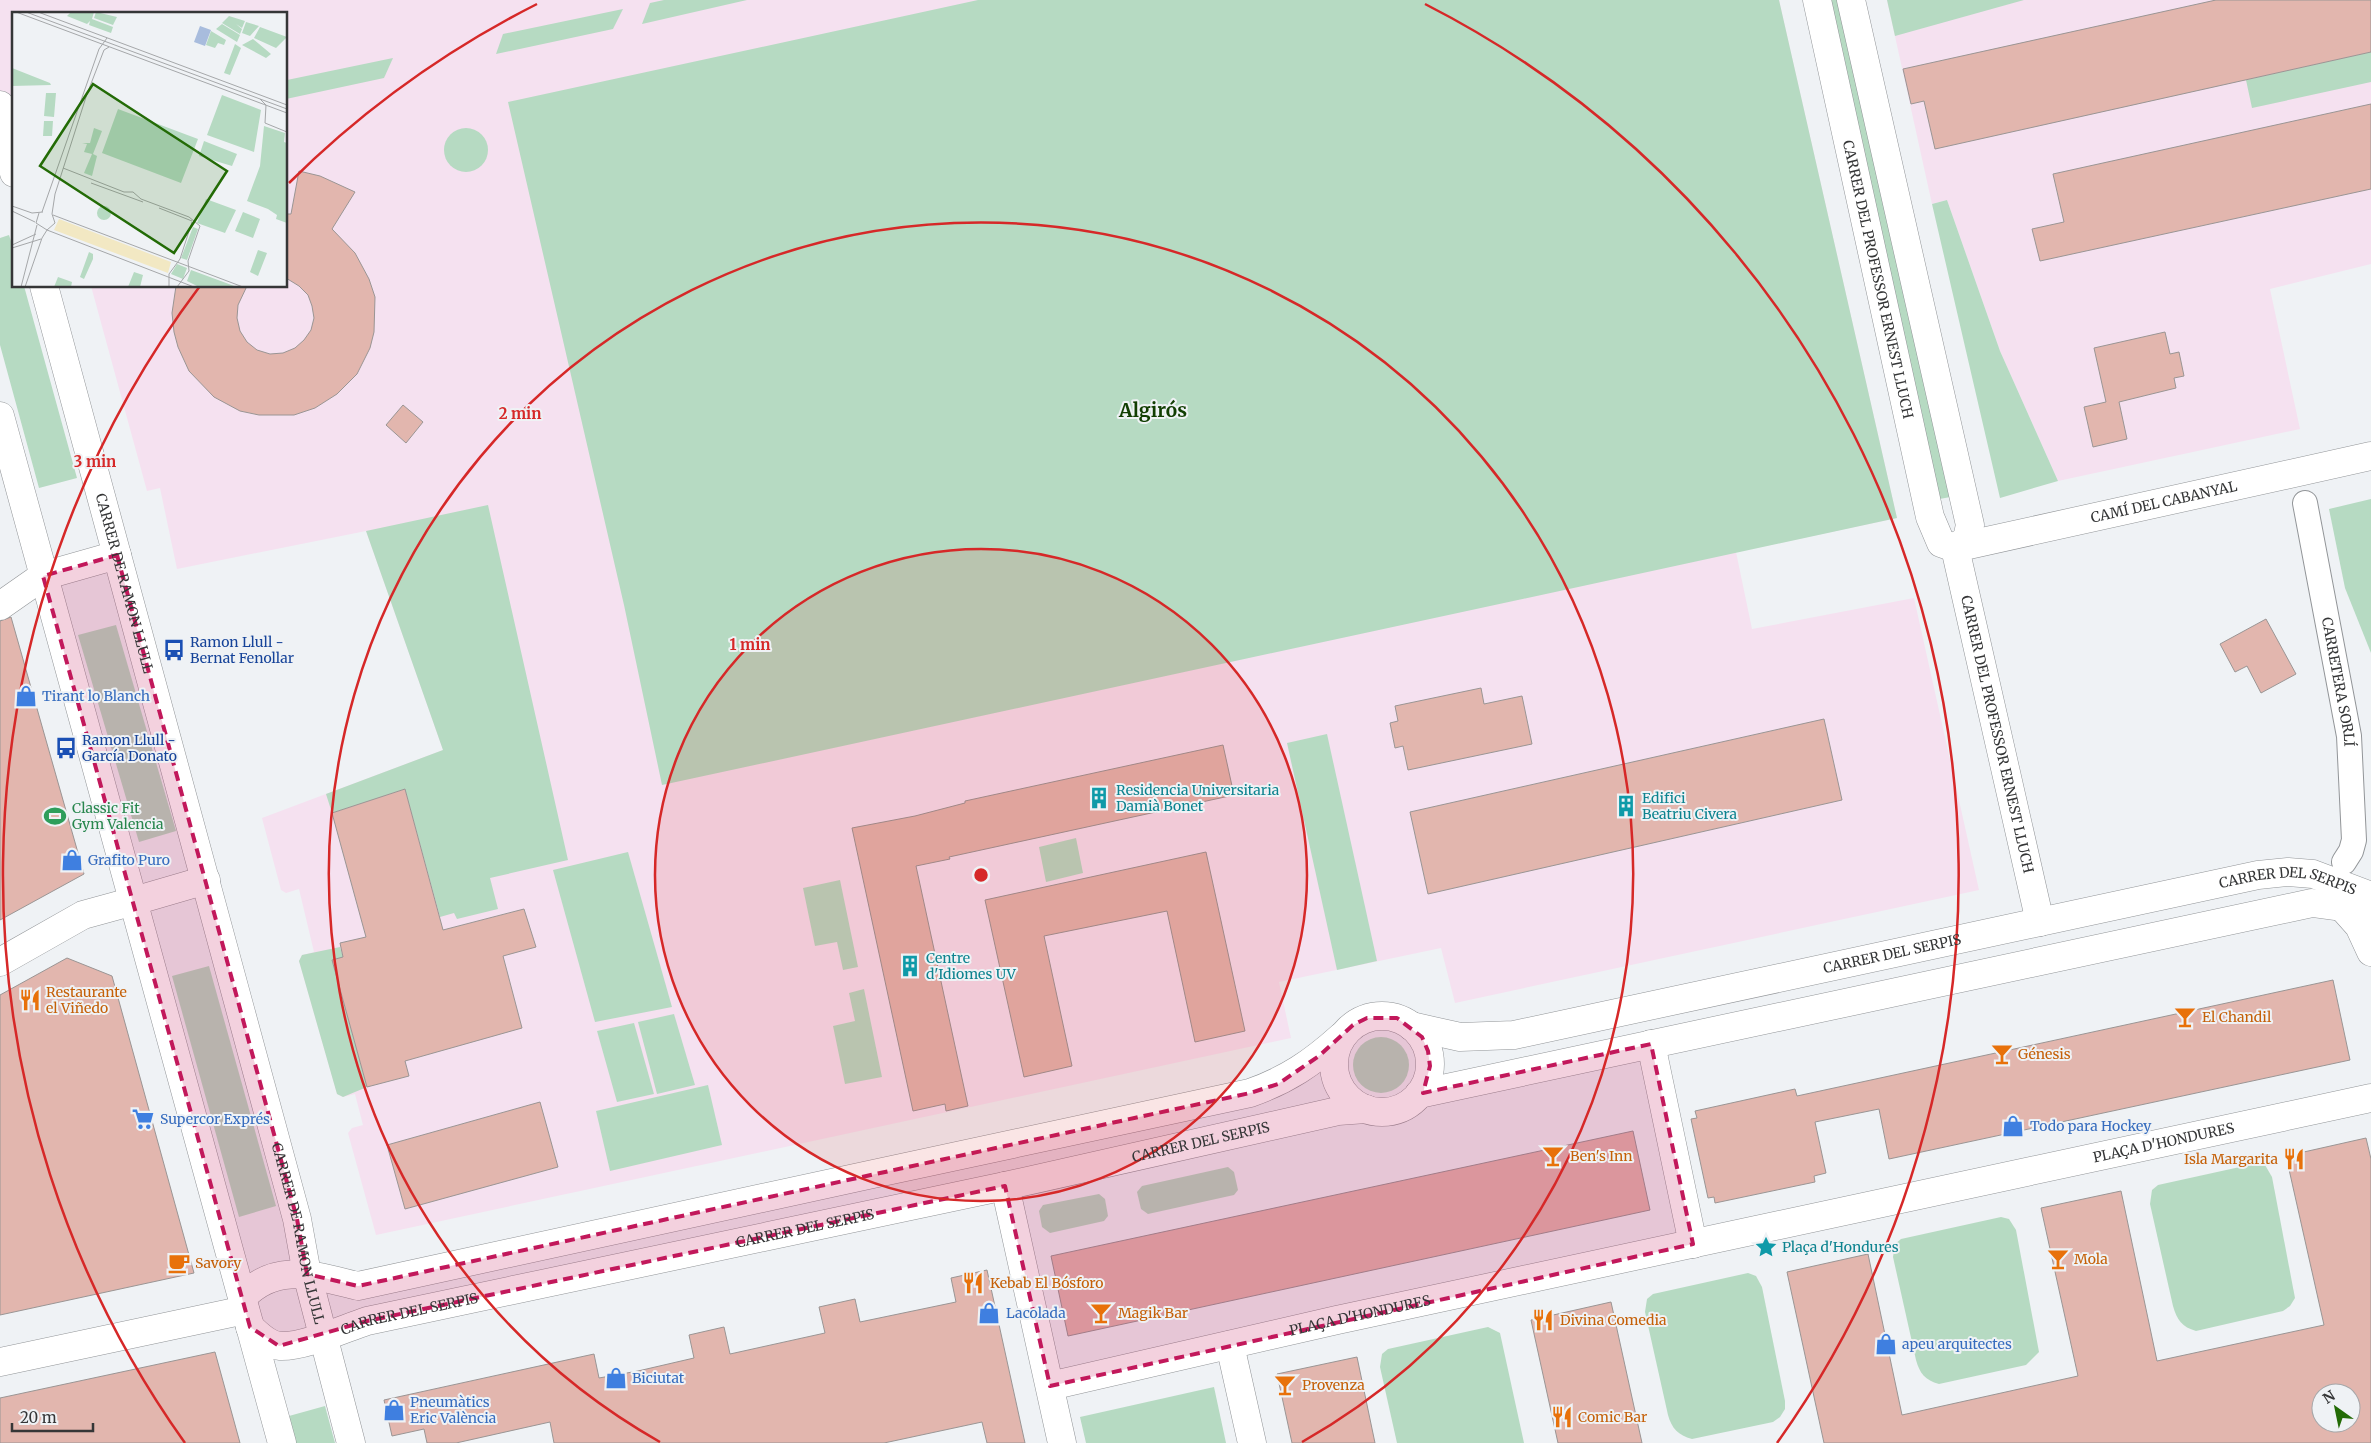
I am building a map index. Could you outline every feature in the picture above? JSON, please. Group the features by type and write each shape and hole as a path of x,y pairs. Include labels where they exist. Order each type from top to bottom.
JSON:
{"street":[{"name":"CARRER DEL PROFESSOR ERNEST LLUCH","path":"1817,0 1930,517 1941,543 1955,548 2040,922"},
{"path":"1851,0 1970,525 1967,539 1955,548"},
{"path":"1,122 9,172"},
{"name":"CARRER DE RAMON LLULL","path":"45,288 297,1219 307,1274 351,1443"},
{"path":"0,416 282,1443"},
{"name":"CAMÍ DEL CABANYAL","path":"1955,548 2371,456"},
{"name":"CARRETERA SORLÍ","path":"2305,503 2352,760 2354,840 2351,851 2344,862"},
{"path":"0,606 43,576 117,555"},
{"name":"CARRER DEL SERPIS","path":"1411,1026 1460,1037 1514,1036 2258,875 2288,872 2313,874 2371,896"},
{"path":"0,962 82,915 206,880"},
{"name":"CARRER DEL SERPIS","path":"1419,1094 2312,903 2333,904 2343,908 2371,911"},
{"path":"2343,908 2359,926 2371,952"},
{"path":"246,1312 252,1287 282,1273 307,1274 358,1286 647,1224 966,1152 1250,1093 1278,1084 1295,1074 1353,1025 1367,1018 1390,1017 1411,1026 1422,1037 1430,1066 1426,1081 1419,1094 1408,1104 1394,1110 1380,1112 1366,1109 1353,1102 1343,1092 1336,1079 1335,1053 1341,1037"},
{"path":"1652,1044 1694,1244"},
{"name":"PLAÇA D'HONDURES","path":"1050,1386 1230,1345 2371,1098"},
{"name":"CARRER DEL SERPIS","path":"246,1312 265,1340 279,1346 324,1335 367,1321 1005,1186 1338,1111 1366,1109"},
{"path":"1005,1186 1062,1443"},
{"path":"0,1362 246,1312"},
{"path":"1230,1345 1252,1443"}],"highlighted area":[{"path":"117,555 297,1219 307,1274 358,1286 530,1249 1250,1093 1278,1084 1319,1056 1353,1025 1367,1018 1397,1018 1422,1037 1428,1051 1430,1066 1423,1093 1651,1044 1693,1244 1050,1386 1005,1186 367,1321 279,1346 250,1327 43,576"}],"shaded area":[{"path":"0,0 1779,0 1897,518 1736,552 1752,629 1914,598 1979,890 1455,1003 1441,948 1279,982 1291,1038 376,1235 348,1133 352,1128 363,1125 355,1094 343,1097 337,1094 299,961 302,955 314,952 299,889 286,893 281,890 262,818 443,750 366,531 177,569 160,488 147,491 92,288 288,288 288,12 12,12 12,104 0,107"},
{"path":"1887,0 2371,0 2371,264 2270,289 2300,429 2058,481 2000,351 1947,200 1932,204"}],"green space":[{"path":"664,0 747,0 642,24 650,3"},
{"path":"978,0 1779,0 1897,518 662,785 624,605 508,102"},
{"path":"1821,0 1846,0 1956,496 1934,500"},
{"path":"1887,0 2024,0 1895,36"},
{"path":"623,9 613,29 496,54 503,34"},
{"path":"2371,52 2371,82 2252,108 2246,80"},
{"path":"393,58 384,78 288,99 288,80"},
{"path":"466,128 478,132 484,138 488,150 484,162 478,168 466,172 454,168 448,162 444,150 448,138 454,132"},
{"path":"1947,200 2000,351 2058,481 2000,498 1932,204"},
{"path":"9,235 12,244 12,288 25,288 77,478 39,488 0,345 0,238"},
{"path":"2371,499 2371,653 2345,588 2329,509"},
{"path":"488,505 568,860 490,878 498,909 457,919 454,913 440,917 405,789 332,813 326,794 443,750 366,531"},
{"path":"116,625 176,831 139,842 78,635"},
{"path":"1327,734 1377,961 1337,970 1287,743"},
{"path":"1076,838 1083,873 1046,882 1039,847"},
{"path":"628,852 672,1007 595,1022 553,870"},
{"path":"840,880 858,967 843,970 837,942 815,946 803,888"},
{"path":"340,947 343,957 332,960 367,1087 343,1097 337,1094 299,961 302,955"},
{"path":"209,966 276,1206 239,1217 172,976"},
{"path":"864,989 882,1077 845,1084 833,1026 855,1021 849,993"},
{"path":"674,1014 695,1085 657,1094 638,1022"},
{"path":"634,1023 654,1094 617,1102 597,1031"},
{"path":"1375,1037 1387,1037 1397,1041 1405,1049 1409,1065 1405,1081 1397,1089 1387,1093 1375,1093 1365,1089 1357,1081 1353,1071 1353,1059 1357,1049 1365,1041"},
{"path":"708,1085 722,1145 610,1171 596,1111"},
{"path":"2258,1163 2265,1165 2272,1177 2295,1298 2290,1306 2283,1311 2196,1331 2181,1322 2173,1306 2150,1204 2152,1190 2158,1185"},
{"path":"1228,1167 1234,1172 1238,1190 1234,1195 1148,1214 1141,1209 1137,1192 1142,1186"},
{"path":"1099,1194 1105,1199 1108,1216 1104,1221 1050,1233 1042,1227 1039,1211 1043,1205"},
{"path":"2001,1217 2009,1219 2016,1230 2039,1352 2026,1365 1939,1384 1924,1376 1916,1360 1893,1257 1895,1244 1901,1239"},
{"path":"1748,1273 1756,1276 1762,1287 1785,1409 1780,1417 1773,1422 1692,1439 1676,1431 1668,1415 1645,1312 1647,1299 1653,1294"},
{"path":"1488,1327 1500,1333 1524,1443 1397,1443 1380,1367 1382,1354 1388,1349"},
{"path":"1214,1387 1226,1443 1086,1443 1080,1417"},
{"path":"325,1406 335,1443 296,1443 289,1416"}],"building":[{"path":"2216,0 2371,0 2371,52 1935,149 1924,101 1911,104 1903,69"},
{"path":"2371,104 2371,189 2040,261 2032,229 2064,222 2053,174"},
{"path":"299,171 320,176 355,192 332,229 355,253 369,279 375,297 374,332 370,348 357,374 337,394 315,408 294,415 259,415 240,411 214,397 189,371 178,347 174,332 172,313 176,288 246,288 238,305 237,318 240,331 247,342 257,350 270,354 283,353 295,348 311,330 314,318 308,295 288,279 288,214 291,214"},
{"path":"2165,332 2170,354 2179,352 2184,376 2174,378 2176,388 2119,402 2127,439 2093,447 2084,407 2106,402 2094,348"},
{"path":"403,405 423,422 406,443 386,425"},
{"path":"11,617 84,874 0,920 0,621"},
{"path":"2266,619 2296,674 2261,693 2247,666 2235,672 2220,644"},
{"path":"1481,688 1484,704 1522,696 1532,744 1408,770 1403,746 1395,748 1390,723 1398,721 1395,706"},
{"name":"Edifici Beatriu Civera","path":"1824,719 1842,800 1428,894 1410,812"},
{"path":"1223,745 1234,795 949,857 950,859 916,866 968,1106 946,1111 945,1104 913,1111 852,828 915,816 965,803 965,801"},
{"path":"405,789 443,930 524,909 536,947 503,956 522,1028 405,1061 409,1076 367,1087 332,960 343,957 340,943 366,937 332,813"},
{"path":"1206,852 1245,1031 1195,1042 1167,911 1044,936 1072,1066 1024,1077 985,900"},
{"path":"67,958 112,976 194,1273 0,1315 0,995"},
{"path":"2333,980 2350,1060 1889,1159 1879,1109 1815,1122 1826,1173 1814,1176 1815,1182 1715,1203 1714,1197 1708,1198 1691,1119 1697,1118 1695,1111 1795,1089 1797,1096"},
{"path":"540,1102 558,1167 405,1209 387,1145"},
{"path":"1633,1131 1650,1210 1068,1336 1051,1256"},
{"path":"2366,1138 2371,1159 2371,1443 1824,1443 1787,1272 1868,1254 1902,1415 2078,1376 2041,1208 2121,1191 2157,1361 2324,1325 2286,1156"},
{"path":"987,1270 1025,1443 987,1443 982,1422 884,1443 554,1443 550,1422 456,1443 427,1443 424,1429 392,1436 384,1400 594,1354 599,1378 638,1371 694,1358 689,1335 724,1327 730,1354 825,1333 819,1307 855,1299 860,1322 956,1302 951,1278"},
{"path":"1611,1302 1642,1443 1558,1443 1531,1320"},
{"path":"215,1352 240,1443 0,1443 0,1398"},
{"path":"1357,1357 1375,1443 1292,1443 1277,1374"}],"place":[{"name":"Ramon Llull - Bernat Fenollar","path":"174,650"},
{"name":"Tirant lo Blanch","path":"26,696"},
{"name":"Ramon Llull - García Donato","path":"66,748"},
{"name":"Residencia Universitaria Damià Bonet","path":"1099,798"},
{"name":"Edifici Beatriu Civera","path":"1626,806"},
{"name":"Classic Fit Gym Valencia","path":"55,816"},
{"name":"Grafito Puro","path":"72,860"},
{"name":"Centre d'Idiomes UV","path":"910,966"},
{"name":"Restaurante el Viñedo","path":"30,1000"},
{"name":"El Chandil","path":"2185,1017"},
{"name":"Génesis","path":"2002,1054"},
{"name":"Supercor Exprés","path":"143,1119"},
{"name":"Todo para Hockey","path":"2013,1126"},
{"name":"Ben's Inn","path":"1553,1156"},
{"name":"Isla Margarita","path":"2294,1159"},
{"name":"Plaça d'Hondures","path":"1766,1247"},
{"name":"Mola","path":"2058,1259"},
{"name":"Savory","path":"179,1263"},
{"name":"Kebab El Bósforo","path":"973,1283"},
{"name":"Lacolada","path":"989,1313"},
{"name":"Magik Bar","path":"1101,1313"},
{"name":"Divina Comedia","path":"1543,1320"},
{"name":"apeu arquitectes","path":"1886,1344"},
{"name":"Biciutat","path":"616,1378"},
{"name":"Provenza","path":"1285,1385"},
{"name":"Pneumàtics Eric València","path":"394,1410"},
{"name":"Comic Bar","path":"1562,1417"}],"district":[{"name":"Algirós","path":"1153,410"}]}
